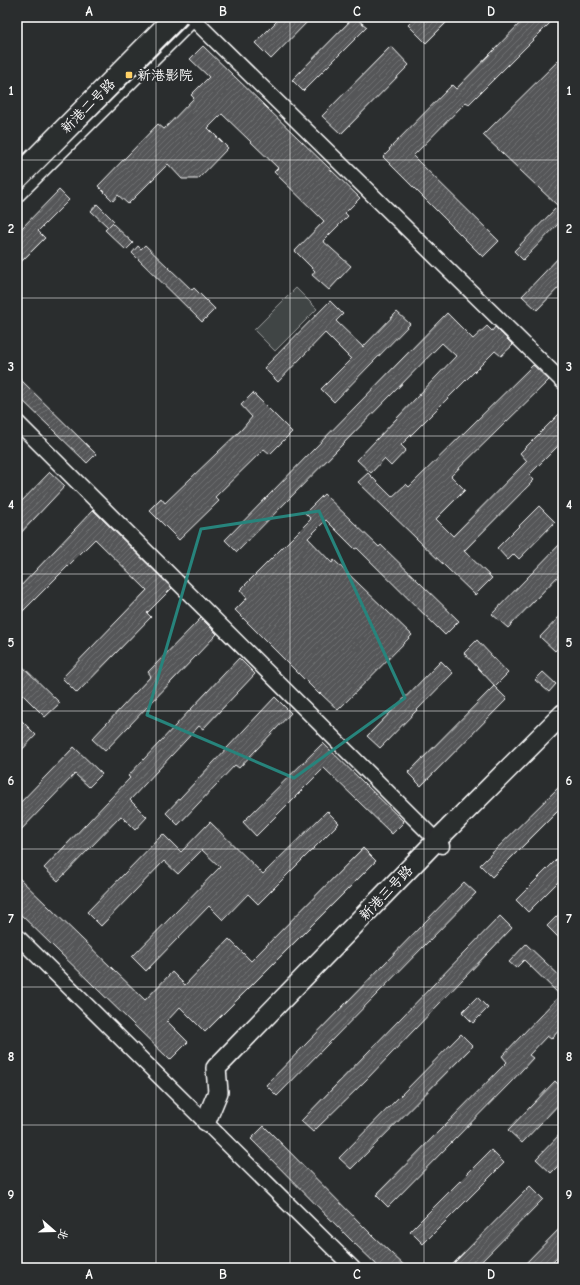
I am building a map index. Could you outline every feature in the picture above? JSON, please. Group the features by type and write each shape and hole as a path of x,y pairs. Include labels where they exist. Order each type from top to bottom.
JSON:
{"main road":[{"name":"新港二号路","path":"17,159 158,17"},
{"name":"新港二号路","path":"17,178 191,18"}],"street":[{"path":"191,18 563,382"},
{"path":"17,422 440,843"},
{"name":"新港三号路","path":"206,1121 218,1092 216,1068 440,843 563,714"},
{"name":"新港三号路","path":"440,843 563,725"},
{"path":"17,936 206,1121 353,1268"}],"lane":[{"path":"17,200 191,18"}],"highlighted area":[{"path":"319,511 405,698 294,778 147,715 201,529"}],"shaded area":[{"path":"296,288 317,309 275,351 254,330"}],"building":[{"path":"281,17 312,17 271,59 255,43"},
{"path":"354,17 367,27 303,91 292,80"},
{"path":"416,17 452,17 426,43 408,25"},
{"path":"526,17 556,17 469,104 466,102 413,156 499,241 483,257 383,157 390,150 389,149 452,85 456,89"},
{"path":"203,46 360,198 345,213 348,216 323,241 351,266 329,290 312,275 315,271 295,251 324,221 274,172 278,168 222,114 208,128 228,148 198,179 182,179 168,164 128,204 118,195 113,201 98,186 158,124 164,129 194,98 191,95 209,77 190,59"},
{"path":"391,46 409,65 341,134 322,116"},
{"path":"563,56 563,219 523,260 514,251 558,206 483,135"},
{"path":"59,190 69,200 38,231 45,238 17,266 17,233"},
{"path":"97,204 114,221 108,227 91,211"},
{"path":"112,223 133,243 126,250 105,230"},
{"path":"145,245 192,290 194,288 215,309 202,322 132,253 138,246 141,249"},
{"path":"563,253 563,283 537,310 522,296"},
{"path":"330,301 343,314 336,321 363,347 397,312 410,324 334,402 321,389 351,359 325,333 278,382 264,368"},
{"path":"447,313 473,339 487,326 492,331 495,327 513,345 501,356 495,351 401,445 406,450 391,466 384,459 371,473 357,460 456,356 442,343 237,552 225,540"},
{"path":"533,365 549,380 451,476 465,490 436,519 453,536 527,461 520,453 563,410 563,441 529,475 534,480 464,551 492,578 475,595 358,482 368,473 392,497 406,484 409,487"},
{"path":"17,376 96,454 87,463 17,395"},
{"path":"253,393 292,432 270,454 264,449 215,497 219,501 179,540 149,510 161,498 165,503 242,429 252,417 241,405"},
{"path":"50,472 65,486 17,537 17,506"},
{"path":"324,494 379,547 381,545 459,621 445,635 357,548 355,549 326,520 308,538 332,563 334,560 412,635 338,710 320,693 319,694 235,610 247,598 240,590 311,519 305,513"},
{"path":"539,506 555,522 519,559 514,554 508,560 497,548"},
{"path":"93,510 172,588 147,613 151,617 77,693 62,678 147,590 95,539 17,617 17,590"},
{"path":"563,541 563,571 508,628 492,614"},
{"path":"563,613 563,643 555,651 540,637"},
{"path":"201,618 217,634 105,751 92,739 151,676 148,672"},
{"path":"477,640 508,673 495,686 464,653"},
{"path":"239,658 255,674 203,729 199,726 130,800 147,817 135,830 121,816 58,881 44,868 130,778 128,776"},
{"path":"17,661 60,703 45,717 17,689"},
{"path":"441,661 453,673 380,748 367,736"},
{"path":"543,672 556,684 549,692 535,680"},
{"path":"494,686 507,699 421,786 408,773"},
{"path":"275,697 291,713 239,768 235,765 178,825 166,813"},
{"path":"17,716 36,735 17,755"},
{"path":"323,743 404,822 392,834 324,768 256,836 243,822"},
{"path":"74,747 102,774 89,787 75,774 17,834 17,806"},
{"path":"563,783 563,806 492,877 480,865"},
{"path":"327,811 339,823 258,904 248,894 223,920 209,906 146,971 132,957 220,867 202,850 178,874 164,861 101,926 87,912 163,834 181,852 210,822 263,874"},
{"path":"363,848 376,861 205,1032 180,1007 167,1021 188,1042 170,1060 17,911 17,876 145,1000 172,972 185,985 229,939 251,961"},
{"path":"563,853 563,877 528,912 516,900"},
{"path":"464,882 476,893 277,1096 266,1085"},
{"path":"563,910 563,942 547,926"},
{"path":"500,916 512,928 366,1080 313,1132 301,1121"},
{"path":"526,944 563,979 563,1026 551,1039 547,1036 529,1055 533,1058 511,1082 388,1207 376,1195 507,1062 502,1056 560,995 524,960 516,968 509,962"},
{"path":"477,997 488,1008 473,1023 462,1012"},
{"path":"461,1034 473,1046 351,1169 339,1158"},
{"path":"555,1081 563,1089 563,1100 522,1143 508,1130"},
{"path":"264,1126 374,1237 407,1268 380,1268 352,1241 251,1139"},
{"path":"563,1131 563,1161 551,1173 536,1159"},
{"path":"491,1150 504,1163 423,1244 410,1231"},
{"path":"530,1186 543,1199 475,1268 449,1268"},
{"path":"563,1225 563,1252 547,1268 521,1268"}],"place":[{"name":"新港影院","path":"129,75"}]}
